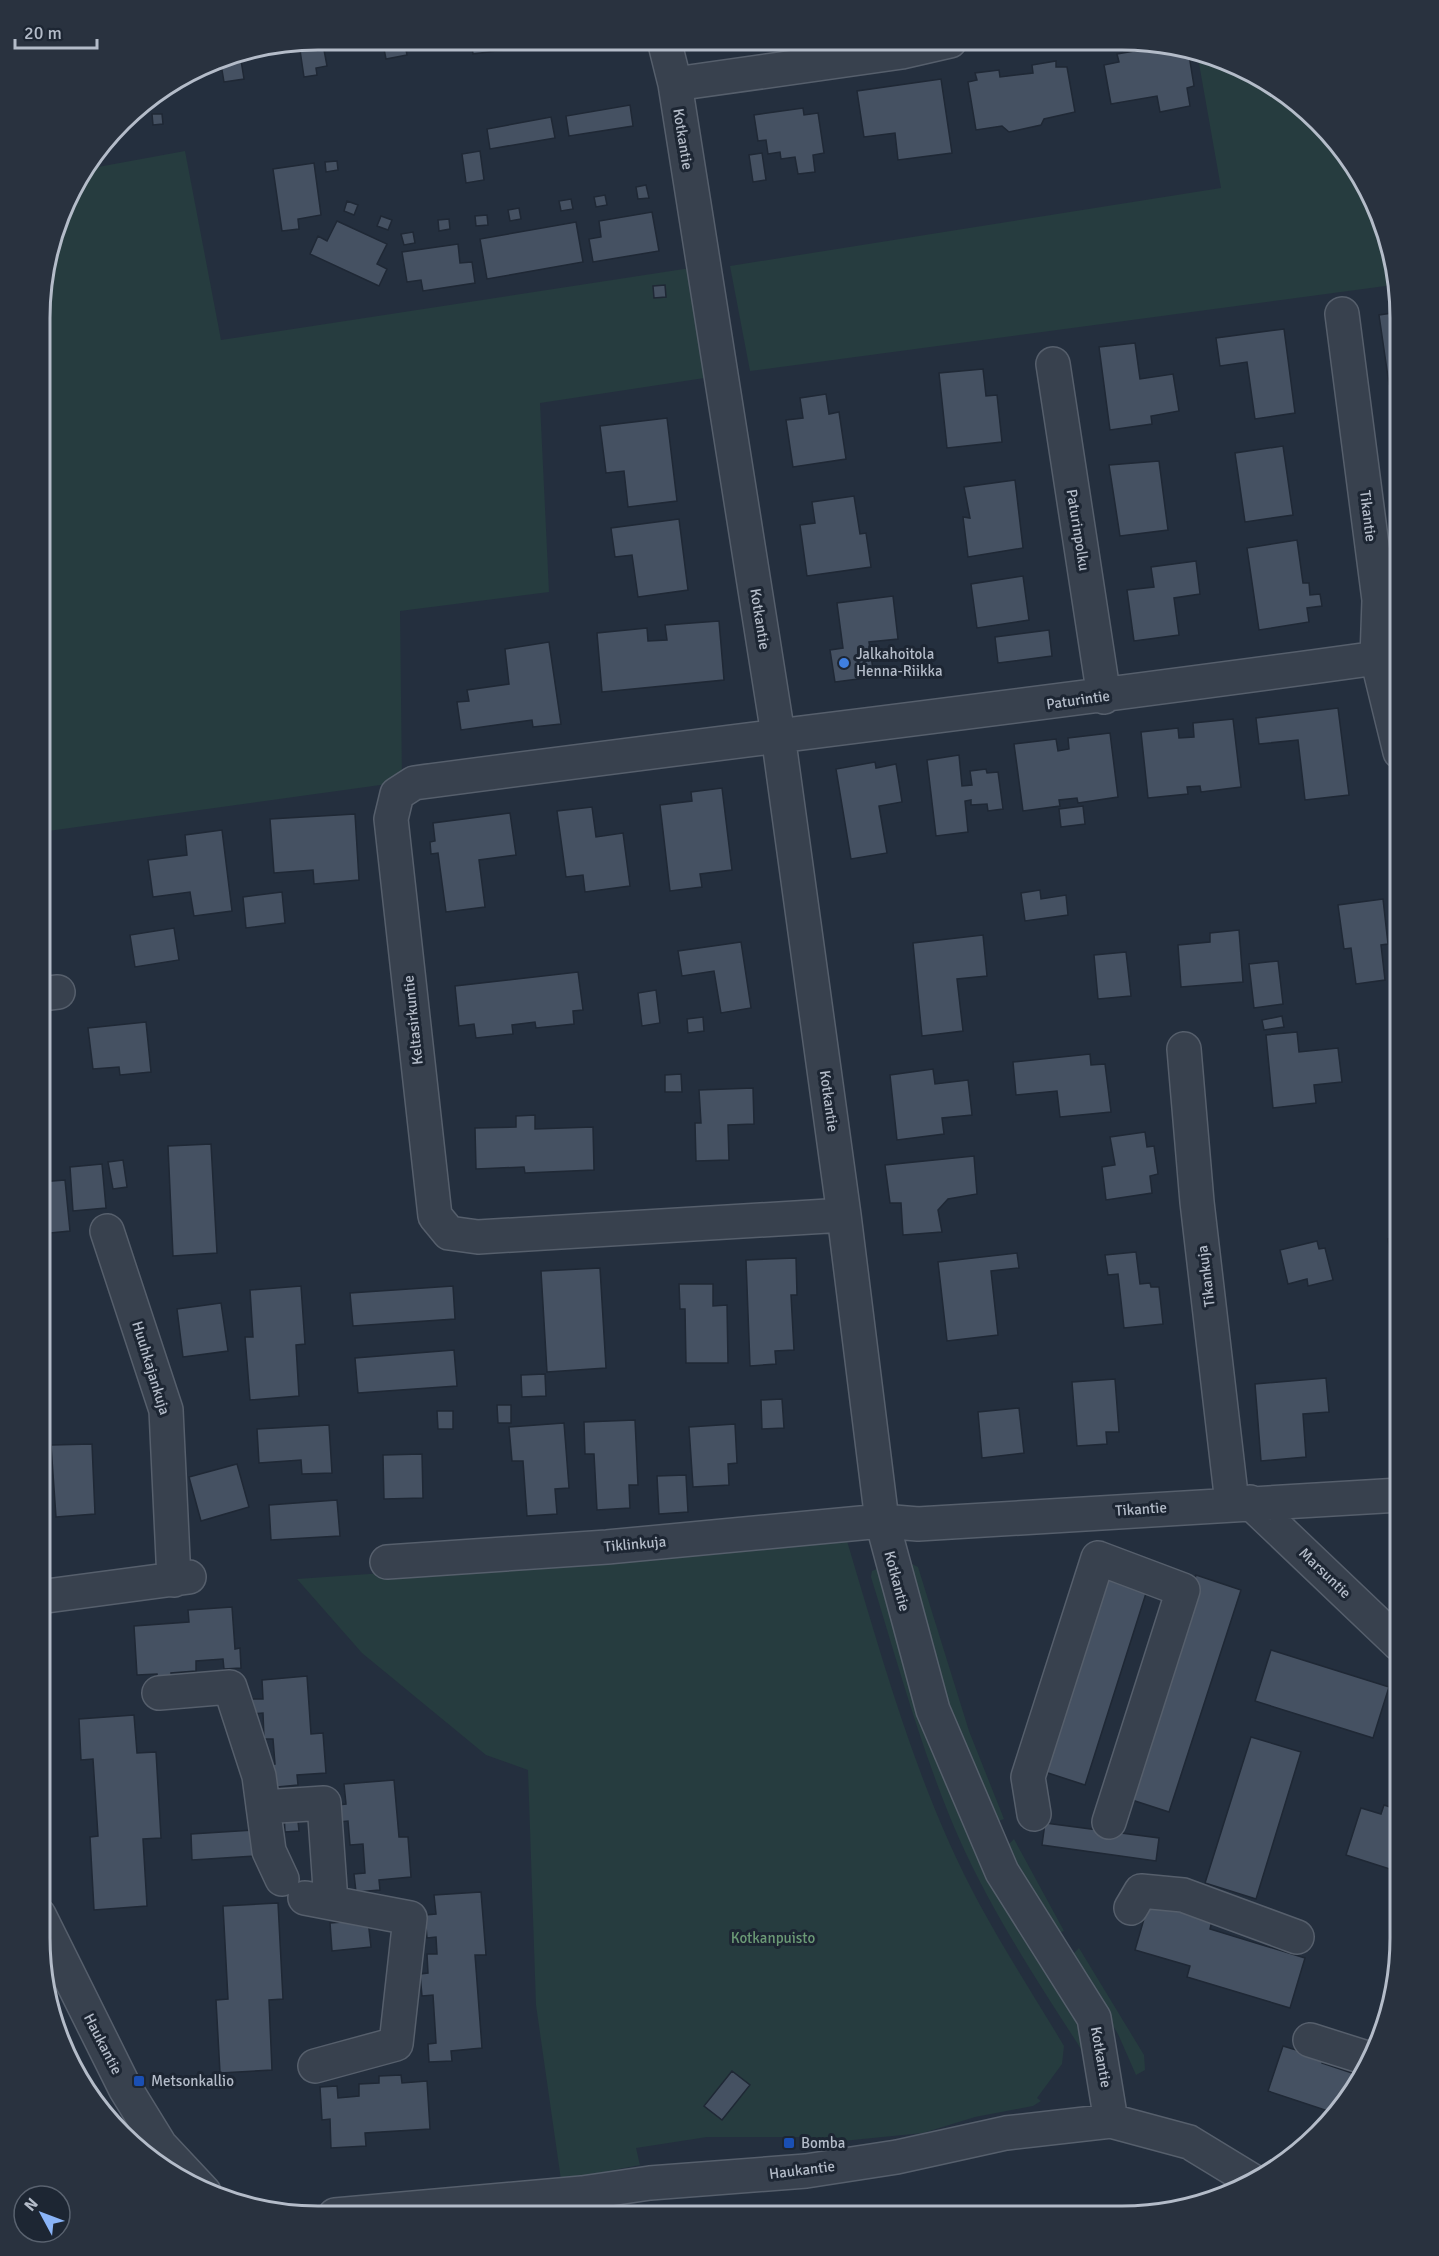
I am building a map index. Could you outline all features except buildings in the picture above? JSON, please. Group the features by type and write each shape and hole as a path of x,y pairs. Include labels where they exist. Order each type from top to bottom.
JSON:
{"street":[{"name":"Kotkantie","path":"666,50 675,84 778,735 844,1215 882,1521 933,1710 1002,1872 1094,2018 1111,2121"},
{"path":"675,84 911,50"},
{"name":"Tikantie","path":"1342,314 1379,600 1377,658 1390,711"},
{"name":"Paturinpolku","path":"1053,364 1104,697"},
{"name":"Paturintie","path":"778,735 1104,697 1377,658"},
{"name":"Keltasirkuntie","path":"778,735 414,783 397,794 391,819 435,1216 449,1233 478,1238 844,1215"},
{"name":"Tikankuja","path":"1184,1049 1197,1202 1241,1503"},
{"name":"Huuhkajankuja","path":"50,1596 181,1579 166,1410 108,1231"},
{"name":"Tikantie","path":"882,1521 918,1524 1390,1496"},
{"name":"Marsuntie","path":"1241,1503 1390,1635"},
{"name":"Tiklinkuja","path":"387,1562 607,1547 882,1521"},
{"path":"1034,1814 1028,1777 1098,1558 1183,1590 1109,1822"},
{"path":"159,1693 230,1687 259,1776 269,1851 306,1893 410,1918 396,2044 315,2066"},
{"path":"263,1807 324,1803 306,1893"},
{"path":"1131,1908 1141,1891 1183,1895 1297,1938"},
{"name":"Haukantie","path":"50,1936 125,2088 160,2145 186,2172"},
{"path":"1310,2040 1362,2057"},
{"name":"Haukantie","path":"538,2206 583,2204 650,2183 806,2171 897,2157 1005,2133 1111,2121 1189,2142 1245,2176"}],"green space":[{"path":"1199,61 1256,85 1298,116 1334,154 1354,184 1369,215 1380,248 1387,286 750,371 730,266 1221,188"},
{"path":"185,151 221,340 697,267 711,377 540,403 549,592 400,611 402,782 50,831 50,300 55,265 64,231 77,199 96,167"},
{"name":"Kotkanpuisto","path":"847,1541 904,1726 938,1817 980,1905 1064,2046 1062,2064 1037,2098 1041,2101 1033,2106 975,2117 923,2133 812,2144 805,2137 707,2137 636,2148 640,2165 561,2180 536,2005 528,1770 486,1755 362,1653 297,1579"},
{"path":"912,1564 918,1567 969,1731 1004,1819 998,1821 956,1729 913,1588 910,1567"},
{"path":"879,1568 1079,2022 1085,2046 1083,2052 1001,1920 958,1836 922,1741 871,1577 872,1571"},
{"path":"1014,1839 1064,1931 1055,1934 1007,1852 1009,1844"},
{"path":"1079,1948 1144,2055 1145,2070 1136,2075 1118,2034 1070,1957"}],"place":[{"name":"Jalkahoitola Henna-Riikka","path":"844,663"},
{"name":"Metsonkallio","path":"139,2081"},
{"name":"Bomba","path":"789,2143"}]}
